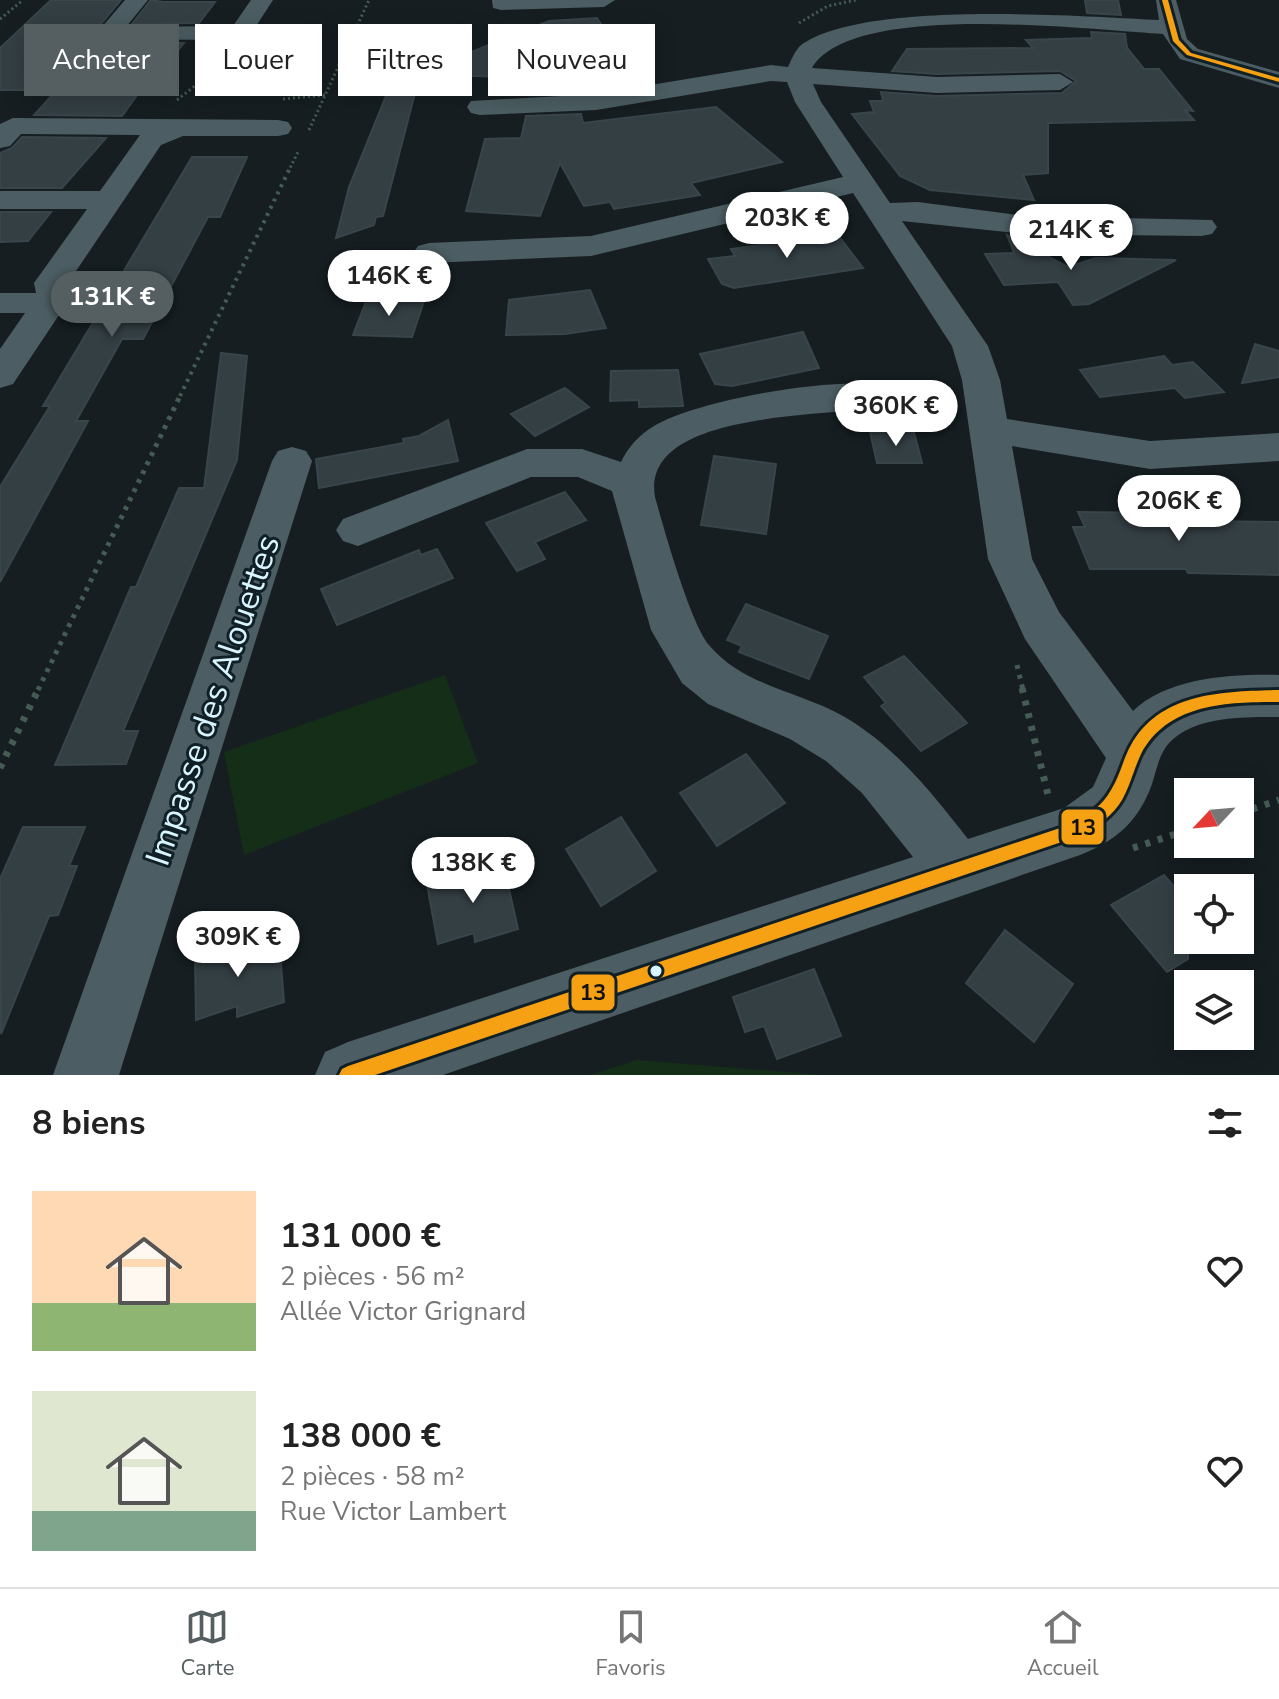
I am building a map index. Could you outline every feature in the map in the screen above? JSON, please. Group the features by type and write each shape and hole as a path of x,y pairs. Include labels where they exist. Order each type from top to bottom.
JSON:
{"street":[{"path":"117,24 137,0"},
{"path":"246,24 262,0"},
{"path":"501,3 604,0"},
{"path":"786,73 819,38 857,7 1169,14 1176,41 1189,54 1279,80"},
{"path":"786,73 883,212 970,346 981,380 1010,559 1024,593 1059,650 1135,756"},
{"path":"480,107 596,102 786,73 937,85 1060,82"},
{"path":"0,140 13,126 134,124 175,129 278,128"},
{"path":"0,376 50,303 54,296 51,283 106,200 151,139 175,129"},
{"path":"429,253 591,246 862,182"},
{"path":"0,200 106,200"},
{"path":"883,212 918,211 1025,225 1201,227"},
{"path":"0,303 50,303"},
{"path":"877,396 770,405 727,413 681,429 654,444 639,461 632,483 670,615 684,648 699,668 722,685 822,730 859,755 895,788 957,870"},
{"path":"989,429 1150,455 1279,447"},
{"name":"Impasse des Alouettes","path":"86,1075 292,461"},
{"path":"358,530 527,463 582,463 632,483"},
{"path":"348,1075 1080,829 1102,816 1121,797 1147,730 1188,707 1218,699 1279,696"}],"path":[{"path":"2,16 23,0"},
{"path":"0,768 369,0"},
{"path":"786,73 781,49 800,22 828,6 857,7"},
{"path":"175,129 167,116 180,95 195,85"},
{"path":"1016,661 1051,810"},
{"path":"1254,808 1279,800"}],"green space":[{"path":"445,675 478,763 244,855 224,752"},
{"path":"637,1060 824,1075 590,1075"}],"building":[{"path":"51,0 121,0 101,24 26,24"},
{"path":"151,0 215,2 199,23 132,24"},
{"path":"1085,0 1118,0 1121,15 1087,13"},
{"path":"597,18 601,24 541,24"},
{"path":"24,25 24,90 0,90 0,48"},
{"path":"1091,32 1125,34 1127,48 1144,69 1159,69 1193,111 1185,110 1194,120 1048,123 1048,173 1023,175 1034,200 930,190 900,176 852,114 874,112 870,101 883,101 881,92 937,96 1062,93 1076,81 1060,71 937,74 892,71 907,49 1033,48 1026,40 1092,38"},
{"path":"488,45 488,76 472,76 472,52"},
{"path":"51,96 136,96 122,116 34,115"},
{"path":"386,96 414,96 383,216 376,217 374,225 336,238 349,187"},
{"path":"716,107 782,162 691,183 700,195 614,209 610,202 584,206 560,163 540,216 466,211 485,139 521,138 526,116 581,114 583,123"},
{"path":"22,137 106,138 62,188 0,188 0,153 12,148"},
{"path":"192,157 247,157 220,217 208,217 143,339 122,339 76,421 88,421 0,582 0,487 50,406 43,406"},
{"path":"0,212 51,212 28,241 0,242"},
{"path":"831,226 863,268 734,288 722,284 708,259 735,256 731,249 798,240 793,232"},
{"path":"1007,235 1068,267 1096,258 1176,260 1089,304 1073,305 1058,282 1004,285 985,254 1014,253"},
{"path":"590,290 606,328 565,334 506,335 509,300"},
{"path":"367,299 424,301 412,337 353,335"},
{"path":"803,332 819,368 732,386 715,384 700,354"},
{"path":"1255,344 1279,351 1279,377 1242,383"},
{"path":"221,353 247,356 237,460 123,731 138,731 126,764 55,765 131,587 136,587 179,488 204,488"},
{"path":"1164,356 1172,365 1193,362 1224,392 1185,398 1175,388 1100,397 1080,370"},
{"path":"678,370 683,406 639,407 639,400 610,401 611,371"},
{"path":"565,388 589,407 535,436 511,414"},
{"path":"448,420 458,461 319,488 316,459 404,443 403,439 419,436"},
{"path":"870,432 914,432 922,463 877,463"},
{"path":"714,456 776,464 766,534 701,525"},
{"path":"565,492 586,520 535,542 545,559 517,571 486,523"},
{"path":"1163,506 1201,507 1208,521 1279,522 1279,575 1188,573 1186,569 1090,569 1073,527 1085,527 1078,512 1166,513"},
{"path":"437,549 453,578 337,625 321,589 419,550 421,555"},
{"path":"746,604 828,636 809,679 739,652 742,646 727,640"},
{"path":"904,656 967,723 921,751 881,706 886,703 864,677"},
{"path":"746,754 785,803 717,846 680,793"},
{"path":"621,817 656,871 601,906 566,849"},
{"path":"23,827 85,827 69,866 77,866 58,915 49,916 1,1034 0,879"},
{"path":"503,862 518,929 475,942 474,933 438,944 427,885"},
{"path":"1164,875 1174,887 1174,954 1188,954 1188,959 1167,972 1111,905"},
{"path":"1005,930 1073,984 1034,1042 966,983"},
{"path":"248,938 248,951 279,940 284,1002 237,1017 237,1006 196,1020 195,955"},
{"path":"814,969 841,1036 777,1059 764,1026 745,1032 733,997"}],"transit line":[{"name":"13","path":"1165,0 1176,41 1189,54 1279,80"},
{"name":"13","path":"348,1075 1080,829 1104,811 1117,795 1136,750 1147,732 1161,719 1197,703 1239,697 1279,696"}]}
